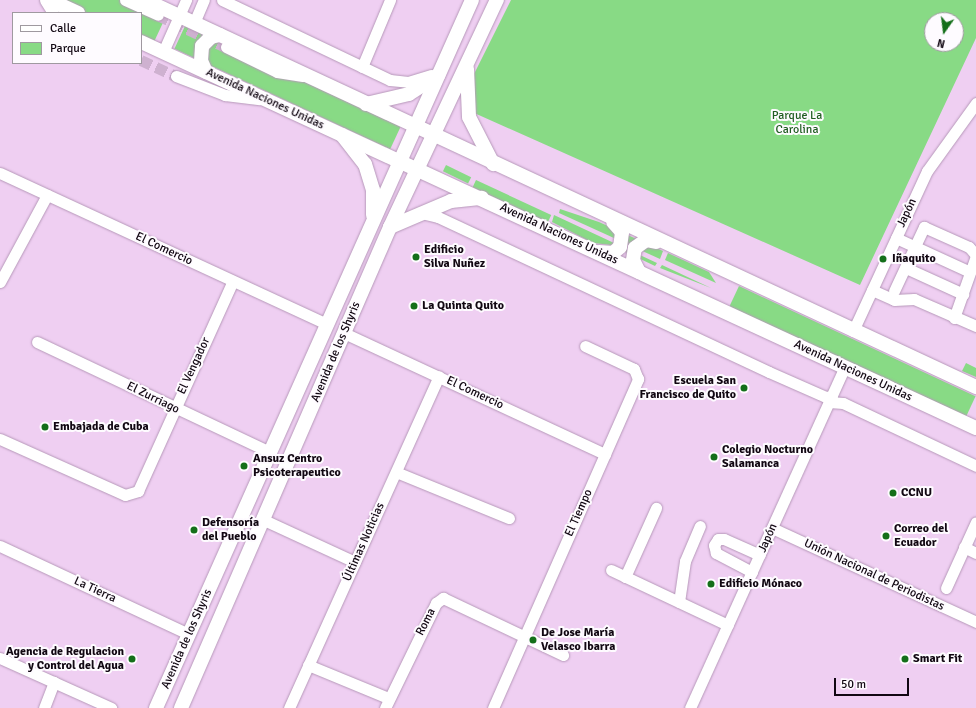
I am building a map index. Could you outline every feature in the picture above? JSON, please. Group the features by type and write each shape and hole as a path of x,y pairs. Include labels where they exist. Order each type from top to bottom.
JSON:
{"main road":[{"path":"50,0 76,12"},
{"path":"145,0 194,23 223,41"},
{"name":"Avenida de los Shyris","path":"156,708 472,0"},
{"name":"Avenida de los Shyris","path":"182,708 390,227 435,136 497,0"},
{"path":"206,72 200,61 202,46 211,37 307,76 610,220 976,387"},
{"name":"Avenida Naciones Unidas","path":"142,42 268,99 976,428"},
{"path":"467,65 469,117 493,164"},
{"path":"366,104 409,94 440,72"},
{"path":"341,134 365,164 373,190 373,221"},
{"path":"390,227 421,212 451,201 482,198"},
{"path":"591,249 607,254 620,247 622,232 610,220"},
{"path":"639,272 633,260 637,244 646,240 671,248"}],"street":[{"path":"45,0 52,12"},
{"path":"125,0 158,16"},
{"path":"163,52 186,0"},
{"path":"194,23 204,0"},
{"path":"222,0 399,82 418,80 440,72"},
{"path":"362,66 390,0"},
{"path":"176,76 225,95 268,99"},
{"name":"Japón","path":"853,331 927,171 976,103"},
{"name":"El Comercio","path":"0,173 327,324"},
{"path":"0,282 47,195"},
{"path":"421,212 438,216 769,372 843,403 976,466"},
{"path":"894,291 906,268 922,228 927,226 969,247 976,255 954,318"},
{"path":"896,238 970,272"},
{"path":"906,268 963,294"},
{"name":"El Vengador","path":"0,439 125,495 133,494 138,491 233,281"},
{"path":"872,290 894,300 914,299 954,318 976,326"},
{"name":"El Comercio","path":"344,333 605,454"},
{"name":"El Zurriago","path":"36,342 174,409 270,452"},
{"name":"El Tiempo","path":"493,708 605,454 638,373 585,346"},
{"name":"Japón","path":"690,708 845,367"},
{"name":"Últimas Noticias","path":"289,708 439,376"},
{"path":"396,472 509,518"},
{"path":"625,576 656,508"},
{"path":"264,520 355,562"},
{"path":"946,588 976,522"},
{"path":"678,602 685,561 700,526"},
{"name":"Unión Nacional de Periodistas","path":"772,528 976,622"},
{"path":"752,572 716,553 714,545 718,539 724,539 760,555"},
{"path":"964,547 976,553"},
{"name":"La Tierra","path":"1,548 189,634"},
{"path":"611,570 728,625"},
{"name":"Roma","path":"387,703 439,600 443,598 524,637"},
{"path":"524,637 563,655"},
{"path":"0,658 111,708"},
{"path":"308,665 387,703"},
{"path":"44,708 54,682"}],"green space":[{"path":"59,0 142,0 168,12 153,44 142,39 142,12 85,12"},
{"name":"Parque La Carolina","path":"511,0 976,0 976,38 860,285 472,112 473,76"},
{"path":"185,26 401,127 390,149 174,49"},
{"path":"446,165 471,177 468,184 443,171"},
{"path":"476,180 551,215 548,222 473,187"},
{"path":"560,209 599,222 663,251 660,259 559,213"},
{"path":"554,215 657,263 655,266 611,245 593,243 552,222"},
{"path":"668,253 709,272 716,283 665,260"},
{"path":"662,265 711,288 660,268"},
{"path":"739,286 976,396 966,417 729,307"},
{"path":"966,363 976,368 976,377 962,371"}],"tunnel":[{"path":"158,15 226,47"},
{"path":"142,60 176,76"}],"place":[{"name":"Edificio Silva Nuñez","path":"416,257"},
{"name":"Iñaquito","path":"883,259"},
{"name":"La Quinta Quito","path":"414,306"},
{"name":"Escuela San Francisco de Quito","path":"744,388"},
{"name":"Embajada de Cuba","path":"45,427"},
{"name":"Colegio Nocturno Salamanca","path":"714,457"},
{"name":"Ansuz Centro Psicoterapeutico","path":"244,466"},
{"name":"CCNU","path":"893,493"},
{"name":"Defensoría del Pueblo","path":"194,530"},
{"name":"Correo del Ecuador","path":"886,536"},
{"name":"Edificio Mónaco","path":"711,584"},
{"name":"De Jose María Velasco Ibarra","path":"533,640"},
{"name":"Agencia de Regulacion y Control del Agua","path":"132,659"},
{"name":"Smart Fit","path":"905,659"}]}
